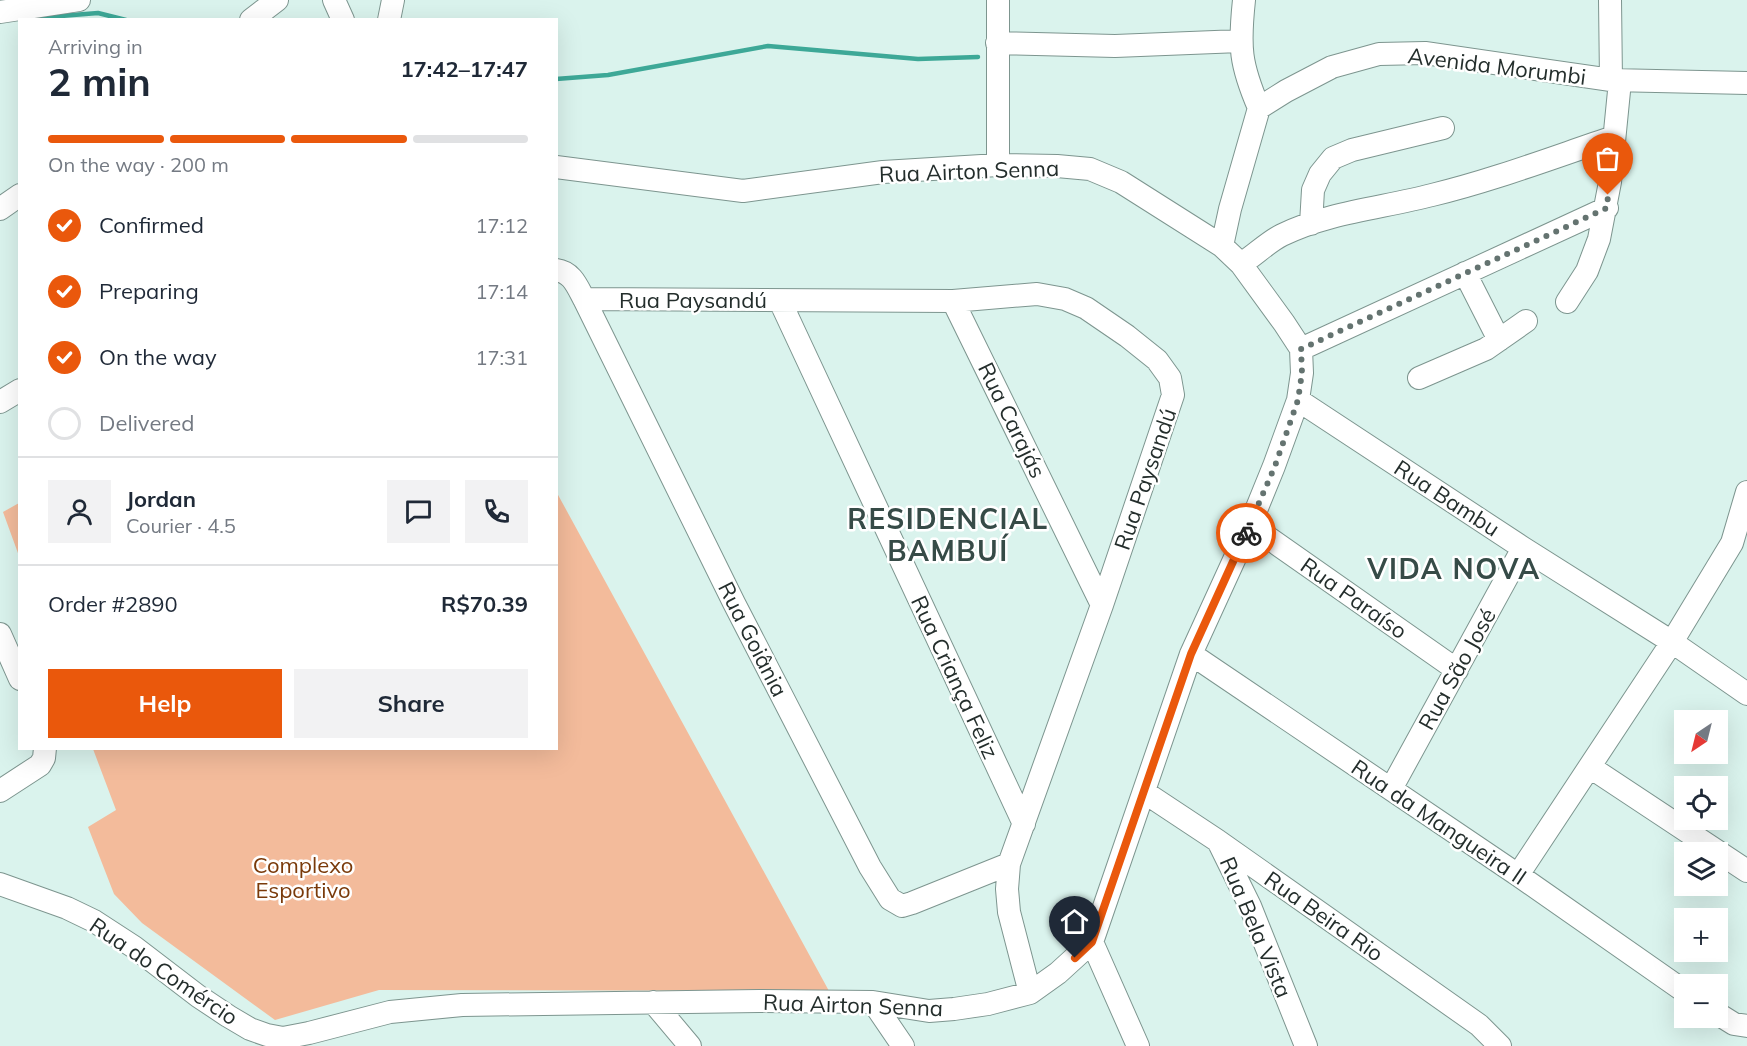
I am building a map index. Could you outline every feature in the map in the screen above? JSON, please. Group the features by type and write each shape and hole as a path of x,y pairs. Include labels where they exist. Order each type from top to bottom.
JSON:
{"street":[{"path":"0,12 79,0"},
{"path":"254,18 277,0"},
{"path":"334,0 342,18"},
{"path":"389,18 393,0"},
{"path":"998,0 998,165"},
{"path":"1222,246 1230,209 1259,108 1248,82 1240,41 1244,0"},
{"path":"1567,302 1587,271 1607,208 1614,137 1615,80 1610,0"},
{"path":"997,43 1114,46 1240,41"},
{"name":"Avenida Morumbi","path":"1259,108 1332,67 1379,54 1425,53 1615,80 1747,83"},
{"path":"1311,224 1313,190 1320,174 1333,158 1352,150 1443,128"},
{"path":"1241,264 1281,236 1311,224 1354,211 1430,196 1614,137"},
{"name":"Rua Airton Senna","path":"558,167 743,191 883,172 998,165 1090,169 1120,182 1222,246 1241,264 1301,349 1302,373 1298,400 1275,466 1191,654 1092,942 1058,973 1030,993 988,1004 929,1011 873,1002 653,1002"},
{"path":"0,209 18,196"},
{"path":"1301,349 1607,208"},
{"name":"Rua Goiânia","path":"558,270 570,275 584,299 734,603 870,867 890,899 902,906 1009,864"},
{"path":"1465,273 1499,340"},
{"name":"Rua Paysandú","path":"584,299 953,301 1037,294 1065,299 1086,308 1157,360 1170,378 1173,395 1102,605 1009,864 1007,890 1009,912 1030,993"},
{"name":"Rua Criança Feliz","path":"780,301 1024,824"},
{"name":"Rua Carajás","path":"953,301 1102,605"},
{"path":"1419,378 1486,349 1526,321"},
{"path":"0,402 18,391"},
{"name":"Rua Bambu","path":"1298,400 1523,548 1672,642 1747,694"},
{"path":"1518,875 1672,642 1732,543 1747,492"},
{"name":"Rua Paraíso","path":"1250,525 1457,670"},
{"name":"Rua São José","path":"1390,789 1523,548"},
{"path":"0,634 18,674"},
{"name":"Rua da Mangueira II","path":"1191,654 1518,875 1674,984"},
{"path":"0,791 42,757"},
{"path":"1590,767 1747,871"},
{"name":"Rua Beira Rio","path":"1144,792 1218,841 1479,1025 1500,1046"},
{"name":"Rua Bela Vista","path":"1218,841 1250,906 1306,1046"},
{"name":"Rua do Comércio","path":"0,884 67,908 94,921 134,946 218,1010 250,1029 283,1038 390,1012 462,1005 653,1002"},
{"path":"1092,942 1138,1046"},
{"path":"653,1002 690,1046"},
{"path":"873,1002 903,1046"},
{"path":"1728,1020 1734,1024 1747,1026"}],"green space":[{"name":"Complexo Esportivo","path":"558,495 829,991 379,990 275,1020 142,923 114,894 88,827 116,810 93,750 558,750"},
{"path":"18,504 18,553 3,512"}],"waterway":[{"path":"36,18 98,13 118,18"},
{"path":"558,79 608,75 768,46 918,59 978,57"}],"way so far":[{"path":"1246,533 1275,466 1298,400 1302,373 1301,349 1607,208 1608,195"}],"district":[{"name":"RESIDENCIAL BAMBUÍ","path":"948,535"},
{"name":"VIDA NOVA","path":"1454,569"}],"route":[{"path":"1075,958 1092,942 1191,654 1246,533"}]}
